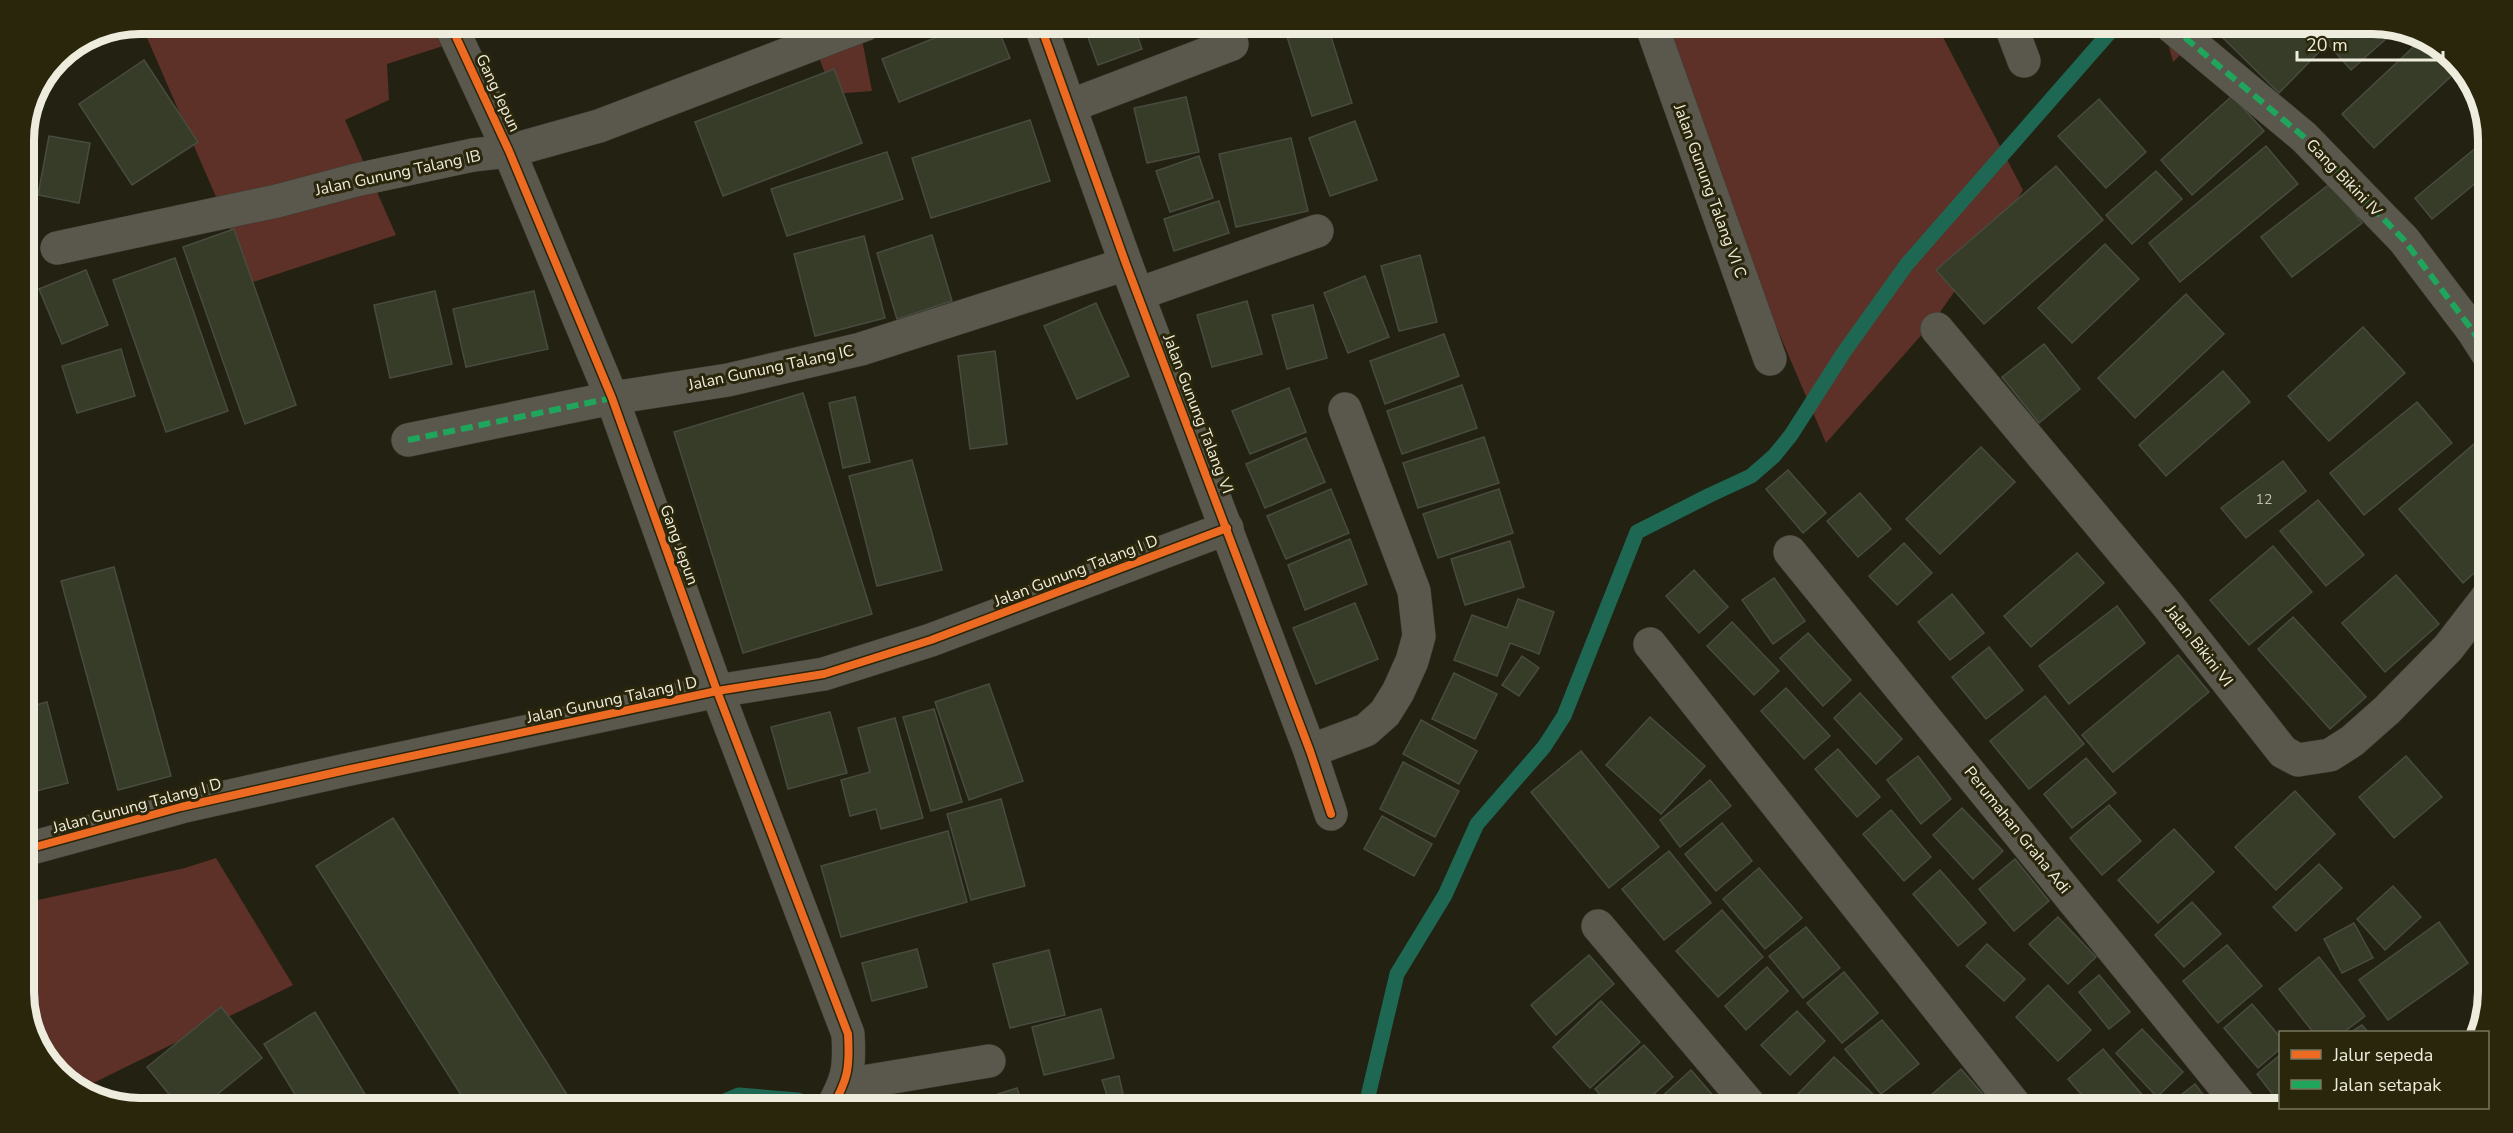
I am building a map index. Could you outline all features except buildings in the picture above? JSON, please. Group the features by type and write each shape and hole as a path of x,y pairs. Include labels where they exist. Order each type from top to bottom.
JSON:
{"street":[{"name":"Jalan Gunung Talang VI C","path":"1655,34 1770,359"},
{"path":"2014,34 2024,61"},
{"name":"Gang Bikini IV","path":"2181,34 2304,137 2404,240 2478,340"},
{"name":"Gang Jepun","path":"455,35 509,151 612,398 717,691 848,1034 849,1060 838,1096"},
{"name":"Jalan Gunung Talang IB","path":"57,248 277,201 356,180 473,155 509,151 599,126 838,35"},
{"name":"Jalan Gunung Talang VI","path":"1044,35 1126,264 1227,528 1331,814"},
{"path":"1070,106 1232,44"},
{"path":"1138,294 1317,231"},
{"name":"Jalan Gunung Talang IC","path":"408,440 612,398 728,380 861,349 1026,298 1126,264"},
{"name":"Jalan Bikini VI","path":"1937,329 2165,602 2283,752 2298,760 2330,755 2352,741 2387,710 2448,648 2478,609"},
{"path":"1310,751 1366,730 1385,713 1412,662 1419,636 1414,591 1345,409"},
{"name":"Jalan Gunung Talang I D","path":"35,847 192,804 717,691 824,674 931,640 1227,528"},
{"name":"Perumahan Graha Adi","path":"1790,552 2235,1099"},
{"path":"1650,644 2010,1099"},
{"path":"1598,926 1745,1099"},
{"path":"838,1096 989,1061"}],"shaded area":[{"path":"1655,34 1941,34 2023,190 2000,227 1933,322 1826,443 1716,186"},
{"path":"2166,34 2202,34 2173,62"},
{"path":"146,35 470,35 471,37 387,64 389,100 345,120 396,235 253,282"},
{"path":"810,35 861,35 872,91 833,94"},
{"path":"216,858 293,985 90,1085 76,1077 56,1057 40,1026 35,999 35,901 185,868"}],"waterway":[{"path":"1367,1099 1397,974 1445,895 1477,824 1544,747 1564,716 1637,532 1751,476 1774,456 1791,435 1844,352 1907,264 2108,34"},
{"path":"730,1099 739,1095 786,1099"}],"marked path":[{"path":"2181,34 2304,137 2404,240 2478,339"},
{"path":"408,440 612,398"}],"cycle path":[{"path":"455,35 509,151 612,398 717,691 848,1034 847,1073 836,1099"},
{"path":"1044,35 1126,264 1310,751 1331,814"},
{"path":"35,847 181,807 346,770 717,691 824,674 931,640 1227,528"}]}
